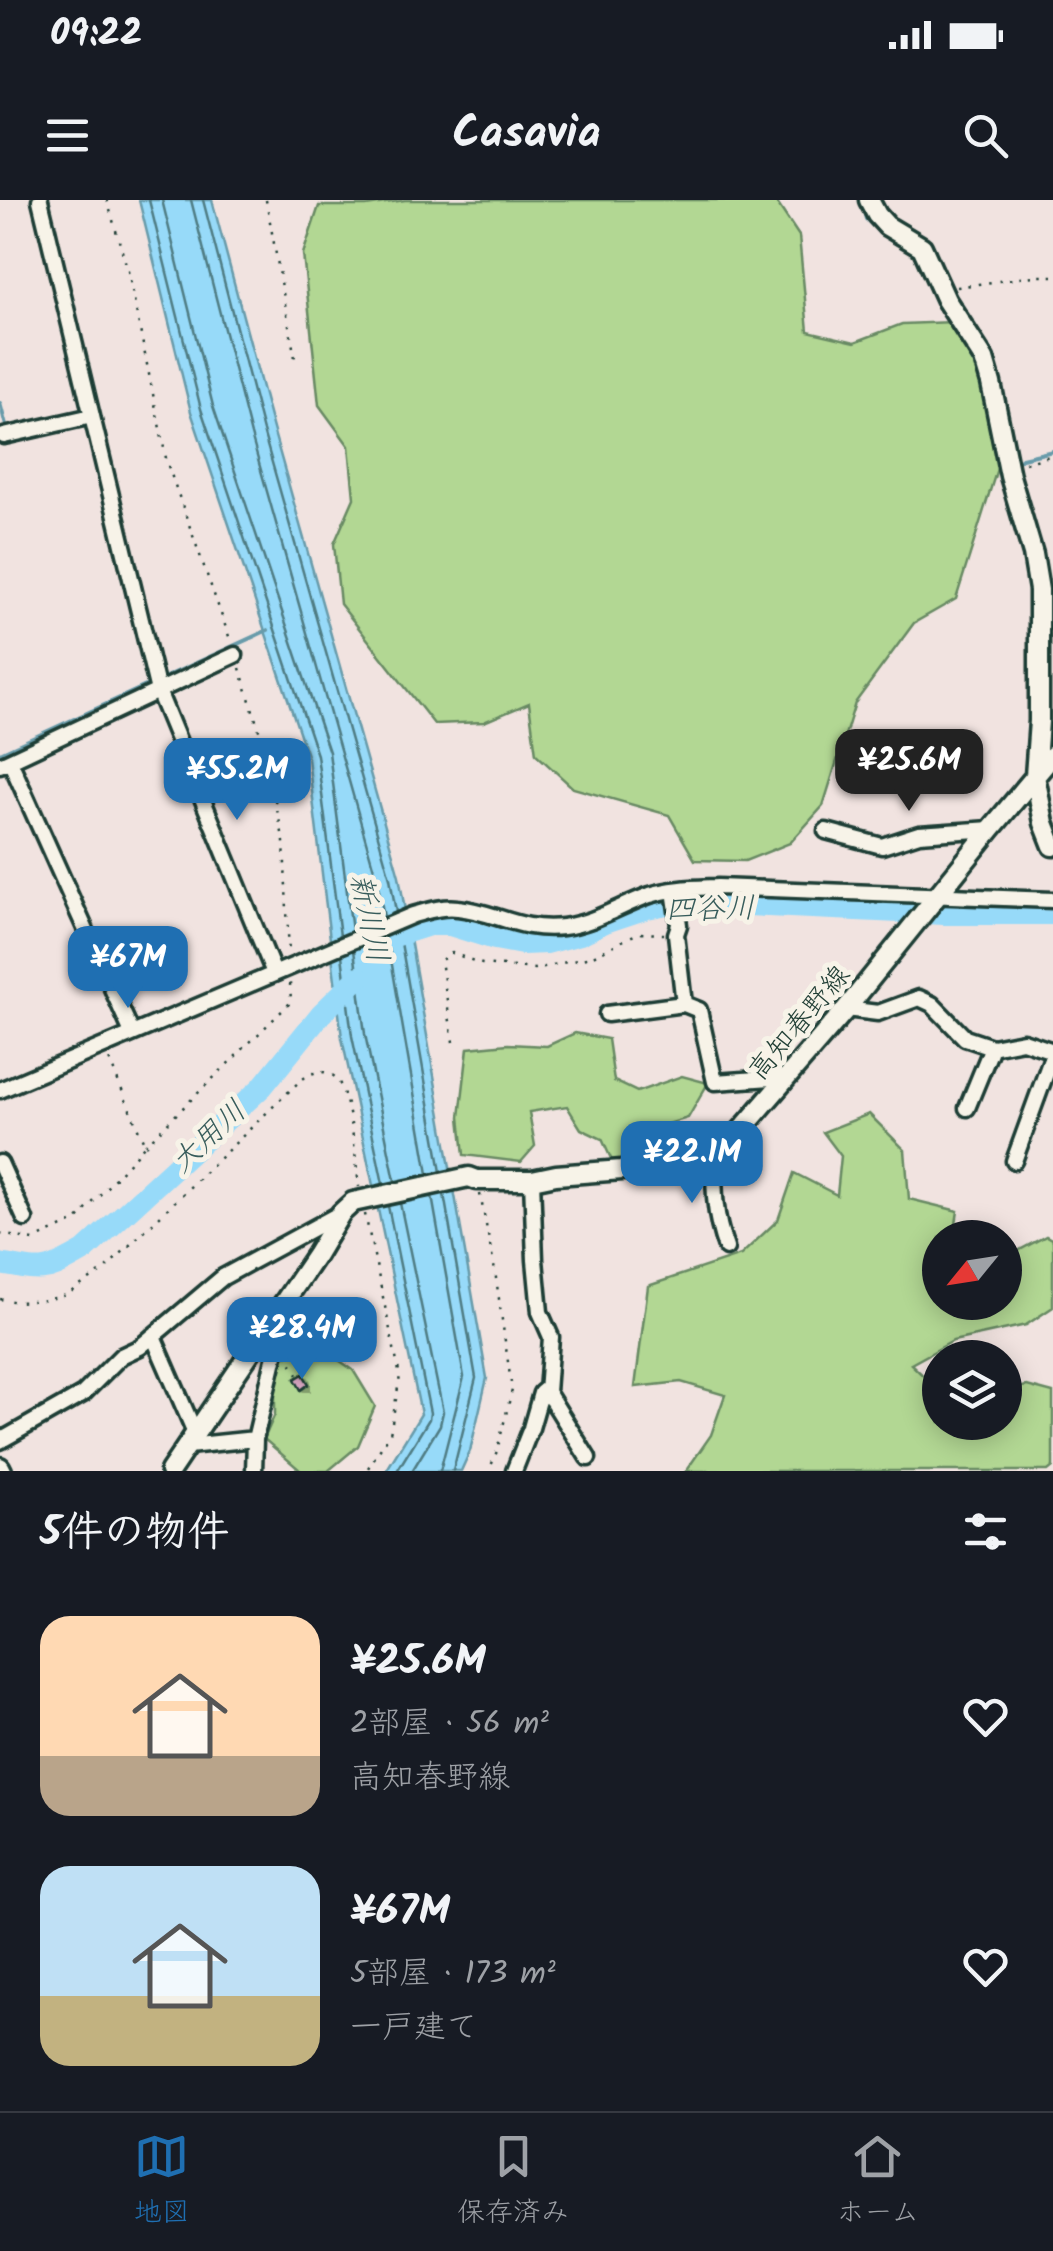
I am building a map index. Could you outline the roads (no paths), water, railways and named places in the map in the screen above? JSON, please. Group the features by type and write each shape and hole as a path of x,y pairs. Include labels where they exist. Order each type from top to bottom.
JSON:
{"main road":[{"path":"868,200 888,226 922,247 946,300 984,360 992,383 1039,590 1035,776 1046,798 1053,846"},
{"name":"高知春野線","path":"714,1156 736,1139 846,1009 1053,754"},
{"path":"170,1471 342,1213 354,1202 473,1178 532,1180 675,1166 714,1156"}],"street":[{"path":"40,200 156,684 274,973"},
{"path":"1,432 92,416"},
{"path":"132,1033 5,763 156,684 233,649"},
{"path":"826,831 882,846 920,834 990,828"},
{"path":"0,1090 413,915 439,908 460,908 532,928 584,923 651,895 718,887 934,901 1053,900"},
{"path":"674,895 684,1004"},
{"path":"846,1009 878,1012 919,998 932,1004 966,1038 992,1047 1024,1041 1053,1052 1014,1161"},
{"path":"607,1014 684,1004 700,1010 715,1082 786,1077"},
{"path":"967,1108 992,1047"},
{"path":"714,1156 714,1204 726,1248"},
{"path":"0,1163 24,1219"},
{"path":"532,1180 540,1312 551,1336 547,1392 588,1458"},
{"path":"0,1441 83,1394 121,1356 140,1347 223,1277 342,1213"},
{"path":"254,1471 255,1439 276,1351 266,1328"},
{"path":"153,1336 192,1441 255,1439"},
{"path":"514,1471 541,1393 547,1388"}],"water":[{"name":"新川川","path":"139,200 212,200 399,876 487,1378 470,1451 461,1471 386,1471 421,1414 342,1038 308,758 191,412"}],"waterway":[{"path":"862,205 866,219 881,233"},
{"path":"956,332 978,370 989,416"},
{"path":"0,403 6,426"},
{"path":"1013,466 1022,458 1053,451"},
{"path":"159,680 268,630"},
{"path":"1030,649 1030,730"},
{"path":"0,753 150,684"},
{"name":"四谷川","path":"379,941 429,925 450,925 495,939 546,943 667,904 1053,914"},
{"name":"大用川","path":"0,1264 44,1269 84,1251 262,1087 321,1014 359,977"}]}
